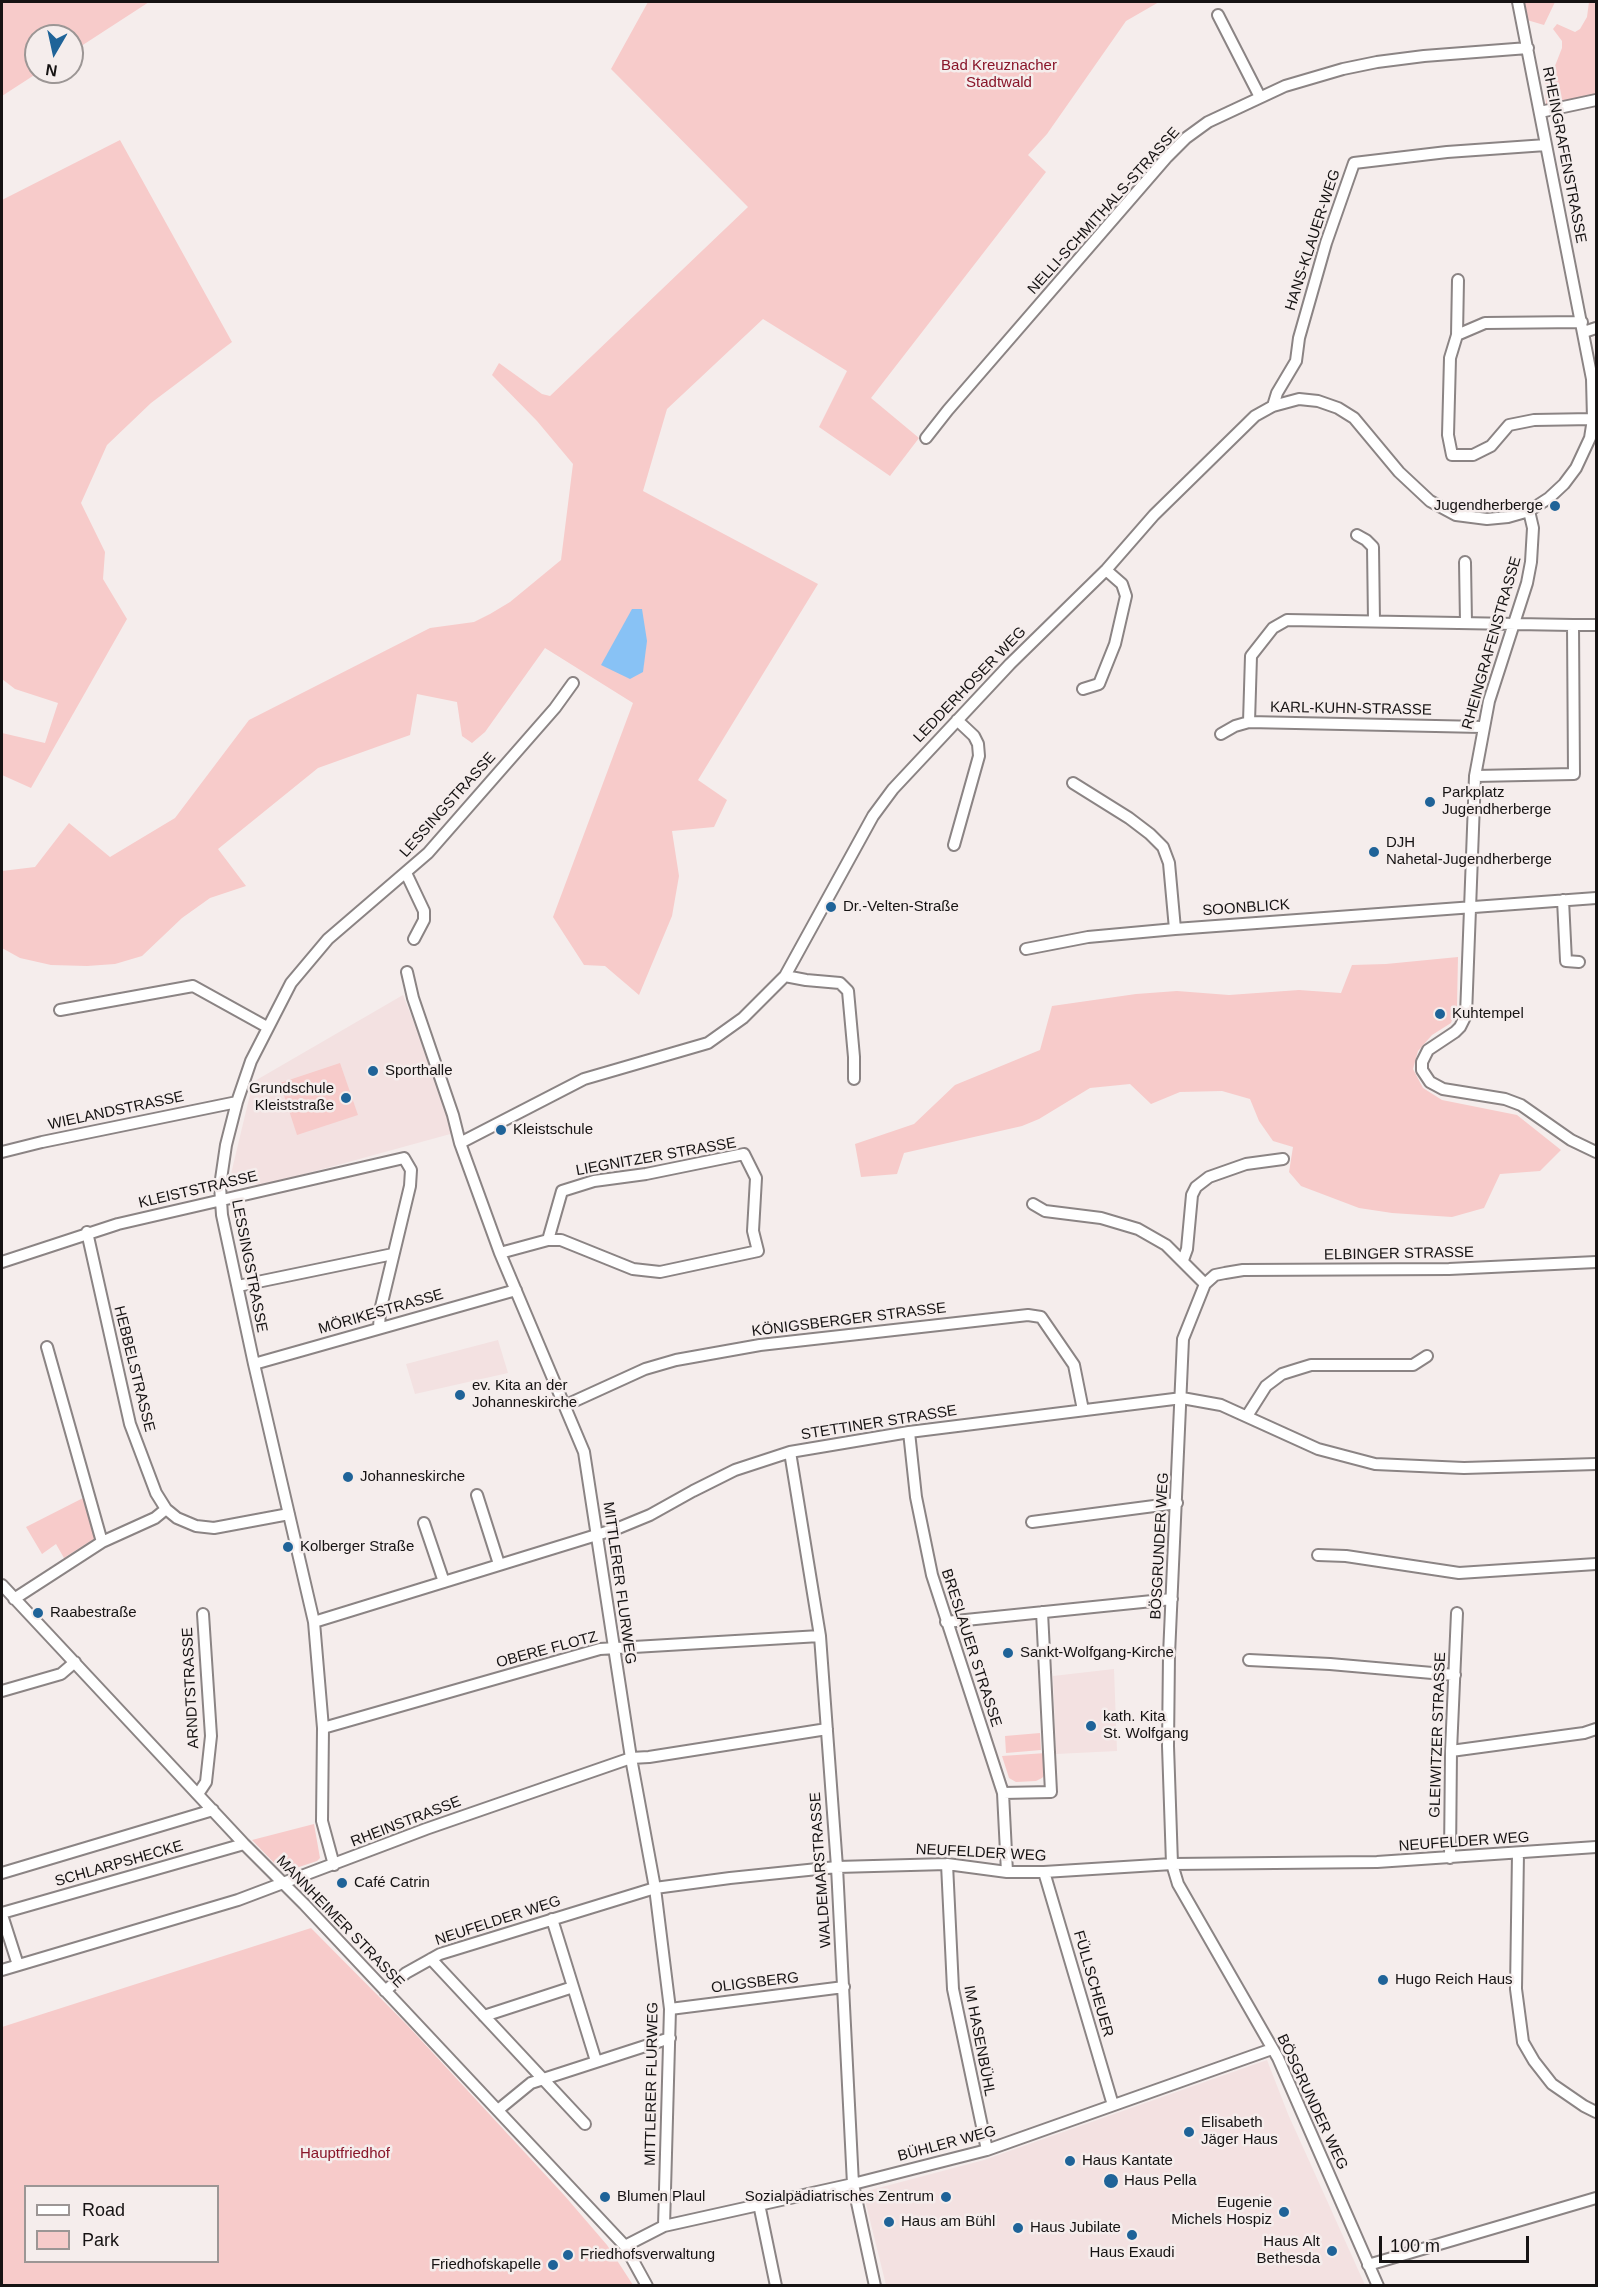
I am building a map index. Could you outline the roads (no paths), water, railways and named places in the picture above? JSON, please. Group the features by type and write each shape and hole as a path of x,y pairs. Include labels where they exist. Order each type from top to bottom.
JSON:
{"street":[{"name":"RHEINGRAFENSTRASSE","path":"1518,2 1583,327 1592,379 1593,419 1590,438 1576,468 1549,498 1529,510 1533,528 1532,562 1482,727 1475,776 1466,1015 1460,1027 1428,1050 1422,1062 1425,1076 1430,1082 1443,1089 1505,1099 1521,1105 1571,1140 1596,1152"},
{"path":"1218,15 1260,97"},
{"name":"NELLI-SCHMITHALS-STRASSE","path":"926,438 1172,152 1208,122 1260,97 1311,78 1377,62 1528,48"},
{"path":"1540,112 1596,100"},
{"name":"HANS-KLAUER-WEG","path":"1273,406 1276,393 1296,361 1299,338 1317,275 1354,163 1446,152 1546,145"},
{"path":"1458,280 1457,335 1450,358 1448,435 1452,455 1473,455 1491,446 1509,425 1534,420 1593,419"},
{"path":"1457,335 1485,323 1596,328"},
{"name":"LEDDERHOSER WEG","path":"460,1143 584,1079 708,1043 743,1018 785,975 873,816 893,789 1074,599 1106,570 1154,515 1255,416 1273,406 1299,399 1318,401 1338,408 1354,418 1399,472 1430,501 1456,514 1487,519 1508,517 1529,510"},
{"path":"1357,535 1373,547 1374,621"},
{"path":"1465,562 1466,623"},
{"path":"1083,689 1099,684 1115,644 1126,596 1122,584 1106,570"},
{"path":"1249,722 1251,656 1272,628 1287,620 1596,625"},
{"path":"1475,776 1574,774 1573,625"},
{"name":"LESSINGSTRASSE","path":"334,1865 322,1821 323,1728 314,1622 254,1364 220,1201 221,1172 237,1102 251,1061 291,982 328,939 428,854 555,708 573,682"},
{"path":"954,845 980,756 974,736 957,720"},
{"name":"KARL-KUHN-STRASSE","path":"1221,734 1235,726 1249,722 1482,727"},
{"path":"1073,783 1129,818 1163,847 1170,872 1175,929"},
{"path":"406,873 424,911 424,920 414,939"},
{"name":"SOONBLICK","path":"1026,949 1088,938 1175,929 1596,898"},
{"path":"1563,900 1566,961 1579,962"},
{"name":"MITTLERER FLURWEG","path":"407,972 413,998 460,1143 500,1253 584,1452 613,1648 655,1888 670,2008 663,2226"},
{"path":"785,975 806,980 840,983 848,991 854,1080"},
{"path":"60,1010 193,986 267,1027"},
{"name":"WIELANDSTRASSE","path":"2,1152 237,1102"},
{"name":"LIEGNITZER STRASSE","path":"744,1154 756,1178 753,1231 758,1251 660,1272 648,1272 633,1269 561,1240 548,1240 562,1191 594,1181 646,1174 744,1154"},
{"name":"KLEISTSTRASSE","path":"2,1262 87,1232 404,1158 411,1170 410,1186 393,1254"},
{"path":"1183,1260 1187,1249 1192,1195 1196,1187 1209,1177 1246,1164 1283,1159"},
{"path":"1033,1204 1045,1211 1101,1218 1138,1229 1166,1245 1205,1284"},
{"name":"HEBBELSTRASSE","path":"87,1232 130,1424 156,1493 166,1509"},
{"path":"500,1253 548,1240"},
{"path":"238,1286 393,1254 380,1311 379,1328"},
{"name":"ELBINGER STRASSE","path":"1205,1284 1215,1275 1243,1270 1449,1269 1596,1262"},
{"name":"BÖSGRUNDER WEG","path":"1205,1284 1183,1339 1168,1746 1172,1864 1178,1884 1272,2049 1378,2286"},
{"name":"MÖRIKESTRASSE","path":"254,1364 516,1290"},
{"name":"KÖNIGSBERGER STRASSE","path":"566,1405 645,1369 676,1360 760,1345 1028,1315 1041,1317 1074,1365 1083,1410"},
{"path":"47,1347 102,1542"},
{"path":"1247,1416 1266,1386 1282,1374 1311,1365 1413,1365 1427,1356"},
{"name":"STETTINER STRASSE","path":"597,1534 650,1515 735,1470 790,1452 909,1432 1182,1398 1221,1405 1318,1449 1375,1464 1464,1468 1596,1464"},
{"name":"BRESLAUER STRASSE","path":"909,1432 916,1497 932,1575 1003,1793 1006,1872"},
{"name":"WALDEMARSTRASSE","path":"790,1452 820,1636 837,1867 853,2184 875,2286"},
{"path":"477,1495 500,1564"},
{"path":"1032,1522 1177,1503"},
{"path":"14,1599 102,1542 155,1518 166,1509 177,1518 196,1526 214,1528 289,1514"},
{"path":"424,1523 444,1581"},
{"path":"314,1622 597,1534"},
{"path":"1318,1555 1346,1556 1459,1573 1596,1564"},
{"name":"MANNHEIMER STRASSE","path":"2,1585 625,2246 646,2286"},
{"path":"946,1622 1172,1599"},
{"path":"1003,1793 1052,1792 1042,1612"},
{"name":"GLEIWITZER STRASSE","path":"1450,1858 1451,1751 1457,1613"},
{"name":"ARNDTSTRASSE","path":"198,1794 206,1782 211,1736 202,1614"},
{"name":"OBERE FLOTZ","path":"323,1728 600,1649 820,1636"},
{"path":"1249,1660 1330,1664 1455,1675"},
{"path":"2,1691 61,1674 75,1662"},
{"name":"RHEINSTRASSE","path":"2,1970 238,1900 426,1829 631,1758 827,1729"},
{"path":"1451,1751 1584,1733 1596,1729"},
{"name":"SCHLARPSHECKE","path":"2,1873 213,1810"},
{"name":"SCHLARPSHECKE","path":"2,1914 244,1844"},
{"name":"NEUFELDER WEG","path":"385,1991 406,1973 440,1954 655,1888 837,1867 947,1864 1006,1872 1044,1872 1172,1864 1377,1862 1596,1848"},
{"path":"1518,1853 1516,1989 1518,2021 1523,2042 1552,2084 1596,2112"},
{"name":"IM HASENBÜHL","path":"947,1864 952,1989 987,2150"},
{"name":"FÜLLSCHEUER","path":"1044,1872 1113,2105"},
{"path":"2,1914 18,1965"},
{"path":"552,1918 596,2061"},
{"path":"431,1959 585,2124"},
{"path":"484,2016 573,1988"},
{"name":"OLIGSBERG","path":"670,2008 844,1988"},
{"path":"498,2110 524,2088 542,2079 670,2038"},
{"name":"BÜHLER WEG","path":"625,2246 663,2226 853,2184 987,2150 1272,2049"},
{"path":"1368,2265 1596,2198"},
{"path":"759,2204 776,2286"}],"water":[{"path":"632,609 642,609 647,641 643,672 630,679 601,665"}],"place":[{"name":"Jugendherberge","path":"1555,506"},
{"name":"Parkplatz Jugendherberge","path":"1430,802"},
{"name":"DJH Nahetal-Jugendherberge","path":"1374,852"},
{"name":"Dr.-Velten-Straße","path":"831,907"},
{"name":"Kuhtempel","path":"1440,1014"},
{"name":"Sporthalle","path":"373,1071"},
{"name":"Grundschule Kleiststraße","path":"346,1098"},
{"name":"Kleistschule","path":"501,1130"},
{"name":"ev. Kita an der Johanneskirche","path":"460,1395"},
{"name":"Johanneskirche","path":"348,1477"},
{"name":"Kolberger Straße","path":"288,1547"},
{"name":"Raabestraße","path":"38,1613"},
{"name":"Sankt-Wolfgang-Kirche","path":"1008,1653"},
{"name":"kath. Kita St. Wolfgang","path":"1091,1726"},
{"name":"Café Catrin","path":"342,1883"},
{"name":"Hugo Reich Haus","path":"1383,1980"},
{"name":"Elisabeth Jäger Haus","path":"1189,2132"},
{"name":"Haus Kantate","path":"1070,2161"},
{"name":"Haus Pella","path":"1111,2181"},
{"name":"Blumen Plaul","path":"605,2197"},
{"name":"Sozialpädiatrisches Zentrum","path":"946,2197"},
{"name":"Eugenie Michels Hospiz","path":"1284,2212"},
{"name":"Haus am Bühl","path":"889,2222"},
{"name":"Haus Jubilate","path":"1018,2228"},
{"name":"Haus Exaudi","path":"1132,2235"},
{"name":"Haus Alt Bethesda","path":"1332,2251"},
{"name":"Friedhofsverwaltung","path":"568,2255"},
{"name":"Friedhofskapelle","path":"553,2265"}],"park label":[{"name":"Bad Kreuznacher Stadtwald","path":"999,74"},
{"name":"Hauptfriedhof","path":"345,2154"}]}
